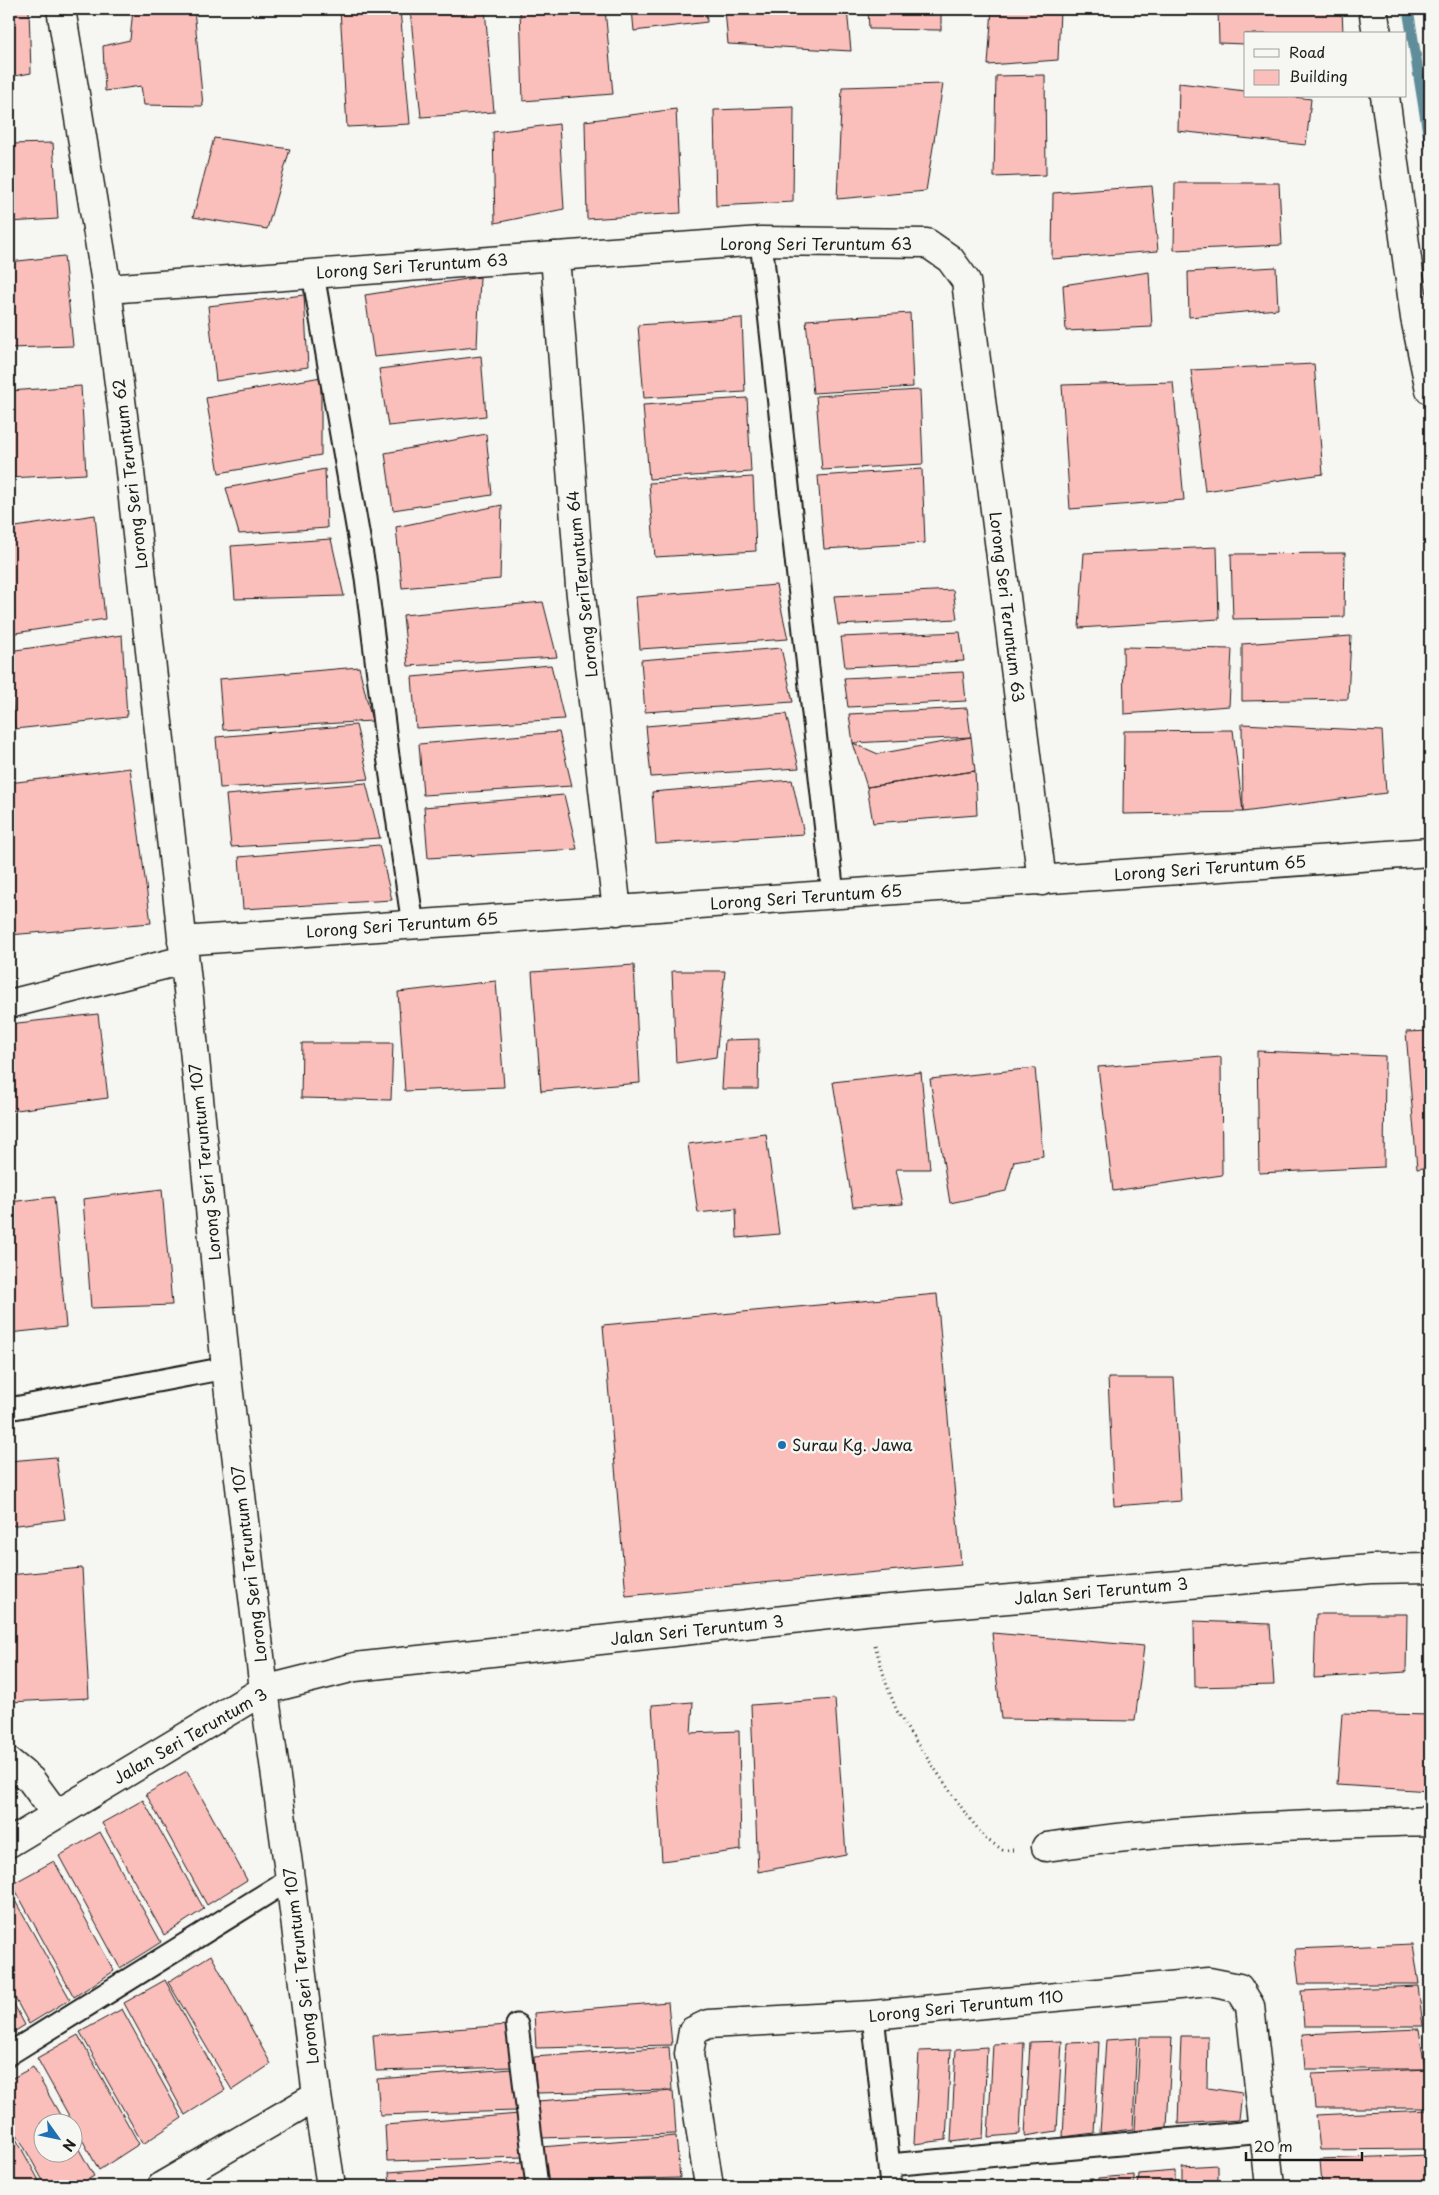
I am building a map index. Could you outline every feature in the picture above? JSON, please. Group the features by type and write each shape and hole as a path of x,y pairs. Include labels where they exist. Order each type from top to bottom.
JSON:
{"street":[{"name":"Lorong Seri Teruntum 62","path":"61,9 107,289 132,482 183,950"},
{"path":"1373,9 1377,32"},
{"path":"1385,98 1423,316 1430,390"},
{"name":"Lorong Seri Teruntum 63","path":"107,289 761,241 927,243 950,259 966,281 1042,881"},
{"name":"Lorong SeriTeruntum 64","path":"555,256 580,587 617,911"},
{"name":"Lorong Seri Teruntum 65","path":"9,1004 183,950 413,924 834,896 1430,852"},
{"name":"Lorong Seri Teruntum 107","path":"183,950 226,1368 264,1690 290,1879 316,2096 331,2186"},
{"name":"Jalan Seri Teruntum 3","path":"9,1843 264,1690 355,1667 865,1611 1371,1568 1430,1568"},
{"path":"9,1762 32,1780 56,1814"},
{"path":"1046,1847 1115,1837 1218,1828 1430,1821"},
{"name":"Lorong Seri Teruntum 110","path":"709,2186 689,2054 693,2031 708,2024 873,2015 1209,1982 1239,1988 1250,2006 1264,2131"},
{"path":"162,2186 316,2096"},
{"path":"1264,2131 1270,2186"}],"lane":[{"path":"761,241 834,896"},
{"path":"312,274 366,578 388,756 413,924"},
{"path":"9,1408 226,1368"},
{"path":"9,2054 290,1879"},
{"path":"873,2015 891,2186"},
{"path":"517,2025 537,2186"},
{"path":"889,2165 1264,2131"}],"path":[{"path":"865,1611 896,1711 966,1814 986,1839 996,1848 1003,1850 1046,1847"}],"building":[{"path":"9,9 29,9 31,73 9,77"},
{"path":"133,9 194,9 203,106 144,105 141,86 105,91 103,46 130,40"},
{"path":"340,9 400,9 410,124 347,127"},
{"path":"410,9 485,9 494,112 421,117"},
{"path":"520,9 605,9 613,94 523,101"},
{"path":"632,9 706,9 707,22 634,31"},
{"path":"725,9 847,9 851,51 728,44"},
{"path":"868,9 941,9 941,30 869,29"},
{"path":"992,9 1060,9 1058,60 988,65"},
{"path":"1218,9 1342,9 1343,32 1244,32 1244,44 1219,43"},
{"path":"1045,75 1046,175 994,177 996,76"},
{"path":"1179,83 1244,91 1244,98 1311,99 1306,145 1178,131"},
{"path":"943,84 926,191 837,199 842,87"},
{"path":"794,107 793,202 716,206 714,110"},
{"path":"676,109 681,213 587,219 585,121"},
{"path":"559,124 564,209 495,223 493,132"},
{"path":"214,138 290,149 267,229 193,217"},
{"path":"53,143 58,219 9,222 9,144"},
{"path":"1175,183 1279,183 1282,245 1174,250"},
{"path":"1152,186 1158,251 1052,259 1053,193"},
{"path":"64,256 73,346 9,348 9,262"},
{"path":"1276,267 1278,309 1189,317 1188,272"},
{"path":"1149,272 1152,327 1066,331 1063,285"},
{"path":"480,277 477,347 374,357 365,295"},
{"path":"304,295 308,367 216,381 208,306"},
{"path":"910,313 913,387 813,393 806,320"},
{"path":"742,318 745,392 644,398 638,325"},
{"path":"481,356 486,416 388,426 379,369"},
{"path":"1314,364 1323,474 1205,491 1191,370"},
{"path":"321,377 321,455 219,473 206,398"},
{"path":"1173,382 1184,500 1070,509 1062,385"},
{"path":"81,386 86,474 9,478 9,391"},
{"path":"920,390 923,464 822,470 816,396"},
{"path":"747,398 751,472 649,479 643,405"},
{"path":"486,434 492,495 393,510 385,453"},
{"path":"325,469 327,528 239,534 226,488"},
{"path":"922,469 925,543 824,549 818,476"},
{"path":"753,477 756,551 655,557 649,483"},
{"path":"502,505 500,579 402,588 396,527"},
{"path":"95,515 105,619 9,634 9,528"},
{"path":"331,539 344,596 235,599 231,546"},
{"path":"1217,547 1219,619 1079,628 1084,553"},
{"path":"1345,553 1344,617 1233,619 1231,554"},
{"path":"776,585 788,639 640,649 636,597"},
{"path":"953,590 957,619 838,625 834,596"},
{"path":"543,602 557,657 408,666 403,615"},
{"path":"960,632 964,661 845,667 841,637"},
{"path":"122,635 127,717 15,729 9,651"},
{"path":"1351,636 1348,699 1242,701 1242,644"},
{"path":"1123,647 1232,649 1229,706 1124,714"},
{"path":"781,648 793,702 645,712 641,660"},
{"path":"551,665 564,719 416,728 412,677"},
{"path":"359,667 372,721 223,730 219,679"},
{"path":"963,672 966,701 848,707 844,678"},
{"path":"967,708 971,737 853,743 849,714"},
{"path":"786,714 799,768 651,777 646,726"},
{"path":"1242,724 1382,731 1386,793 1243,812"},
{"path":"356,725 369,779 220,788 216,737"},
{"path":"1233,730 1243,812 1123,814 1124,731"},
{"path":"559,732 572,786 423,795 419,744"},
{"path":"971,737 975,771 867,787 853,743 878,754"},
{"path":"130,768 151,923 9,935 9,783"},
{"path":"975,771 977,815 873,823 867,787"},
{"path":"792,780 804,834 656,844 652,792"},
{"path":"366,783 380,838 231,847 226,795"},
{"path":"564,795 577,849 428,858 424,807"},
{"path":"379,845 392,900 243,909 239,857"},
{"path":"634,965 640,1083 541,1091 532,972"},
{"path":"672,971 725,971 716,1057 676,1063"},
{"path":"496,981 504,1087 405,1091 398,992"},
{"path":"98,1014 108,1098 9,1111 9,1024"},
{"path":"1430,1031 1430,1167 1417,1169 1406,1032"},
{"path":"759,1039 758,1089 722,1089 725,1040"},
{"path":"302,1043 393,1043 391,1100 301,1098"},
{"path":"1257,1051 1385,1056 1384,1167 1259,1173"},
{"path":"1221,1057 1222,1175 1113,1191 1098,1067"},
{"path":"1035,1068 1043,1156 1014,1161 1006,1191 950,1203 930,1079"},
{"path":"921,1072 930,1169 896,1169 903,1204 853,1207 833,1082"},
{"path":"766,1134 779,1234 737,1238 736,1209 698,1213 688,1144"},
{"path":"162,1189 172,1305 91,1308 83,1199"},
{"path":"54,1197 66,1327 9,1333 9,1202"},
{"name":"Surau Kg. Jawa","path":"937,1294 961,1564 626,1596 603,1325"},
{"path":"1108,1378 1174,1378 1181,1501 1114,1506"},
{"path":"56,1457 65,1519 9,1526 9,1461"},
{"path":"82,1568 89,1698 9,1702 9,1575"},
{"path":"1316,1614 1407,1614 1406,1672 1314,1678"},
{"path":"1194,1621 1270,1624 1274,1685 1195,1687"},
{"path":"992,1633 1144,1646 1135,1721 1001,1719"},
{"path":"835,1699 846,1855 758,1872 751,1705"},
{"path":"693,1702 691,1733 739,1731 741,1850 662,1861 652,1705"},
{"path":"1342,1713 1430,1715 1430,1791 1337,1785"},
{"path":"187,1771 247,1880 207,1905 146,1794"},
{"path":"143,1800 204,1909 164,1935 102,1823"},
{"path":"100,1832 161,1942 120,1968 59,1856"},
{"path":"54,1861 114,1971 74,1997 12,1884"},
{"path":"9,1890 70,1999 29,2024 9,1987"},
{"path":"1413,1944 1419,1984 1299,1984 1295,1949"},
{"path":"211,1955 271,2064 232,2090 168,1982"},
{"path":"165,1980 225,2090 185,2115 124,2003"},
{"path":"1418,1986 1423,2026 1304,2026 1301,1991"},
{"path":"9,1995 25,2025 9,2035"},
{"path":"668,2002 672,2045 536,2048 534,2013"},
{"path":"122,2009 182,2118 143,2144 80,2032"},
{"path":"508,2025 512,2067 376,2071 373,2035"},
{"path":"1419,2029 1425,2069 1305,2069 1302,2034"},
{"path":"78,2035 139,2144 99,2170 82,2139 82,2112 67,2112 37,2058"},
{"path":"1181,2036 1208,2036 1207,2088 1242,2093 1239,2120 1178,2124"},
{"path":"1140,2037 1172,2037 1167,2127 1135,2131"},
{"path":"1137,2038 1133,2129 1100,2133 1106,2040"},
{"path":"1062,2041 1057,2131 1025,2136 1030,2042"},
{"path":"1099,2042 1094,2133 1063,2137 1068,2043"},
{"path":"1024,2043 1020,2134 988,2137 993,2044"},
{"path":"669,2047 672,2090 536,2093 534,2057"},
{"path":"987,2047 983,2138 951,2142 956,2049"},
{"path":"951,2050 946,2140 914,2144 919,2051"},
{"path":"33,2067 58,2112 32,2112 32,2161 9,2120 9,2080"},
{"path":"512,2069 516,2111 380,2115 377,2079"},
{"path":"1430,2069 1430,2108 1315,2108 1312,2074"},
{"path":"673,2091 676,2134 540,2138 538,2101"},
{"path":"1430,2110 1430,2149 1320,2150 1316,2115"},
{"path":"519,2114 523,2157 387,2161 385,2125"},
{"path":"9,2126 42,2186 9,2186"},
{"path":"676,2136 680,2178 544,2182 541,2147"},
{"path":"82,2155 94,2176 77,2186 46,2186 33,2162 82,2162"},
{"path":"1430,2155 1430,2186 1322,2186 1320,2159"},
{"path":"523,2162 525,2186 390,2186 389,2172"},
{"path":"1218,2165 1218,2186 1182,2186 1182,2167"},
{"path":"1175,2171 1175,2186 1138,2186 1139,2174"},
{"path":"1134,2175 1134,2186 1098,2186 1098,2178"},
{"path":"1093,2179 1093,2186 1056,2186 1057,2182"},
{"path":"1052,2180 1051,2186 1016,2186 1016,2183"},
{"path":"681,2183 681,2186 638,2186"}],"waterway":[{"path":"1408,9 1430,145"}],"place":[{"name":"Surau Kg. Jawa","path":"782,1445"}]}
